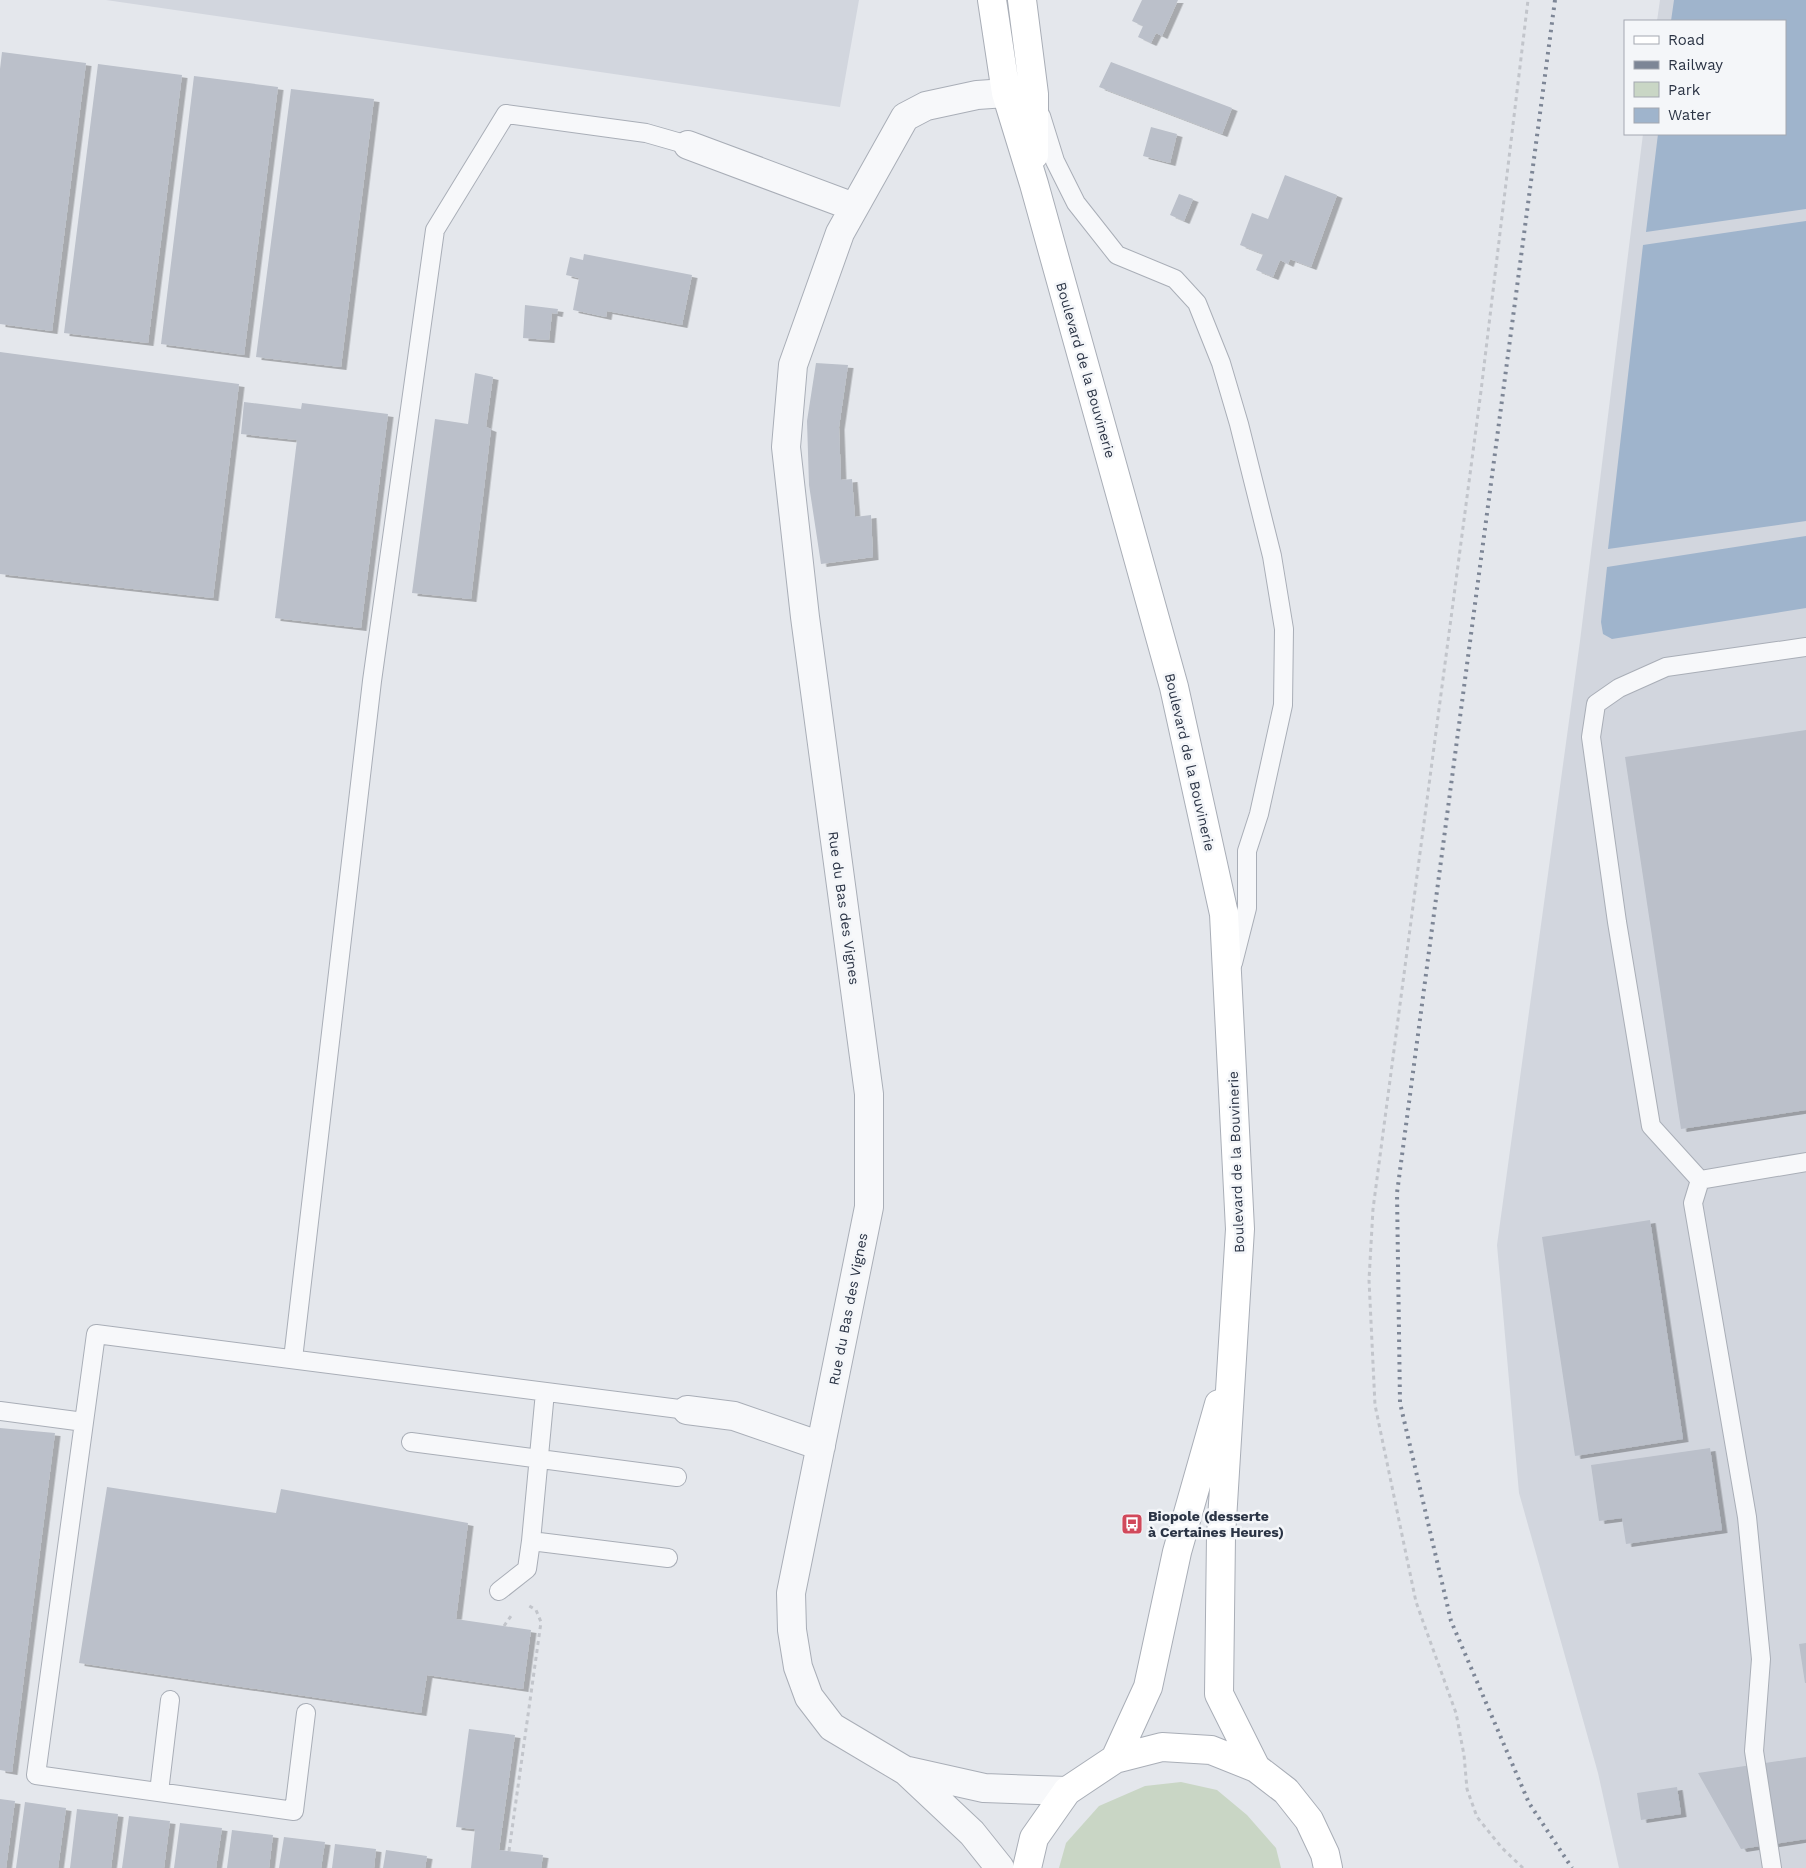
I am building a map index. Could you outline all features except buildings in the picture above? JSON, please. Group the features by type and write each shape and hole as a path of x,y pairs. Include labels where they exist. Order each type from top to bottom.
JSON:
{"street":[{"name":"Boulevard de la Bouvinerie","path":"992,0 1006,93 1034,184 1174,687 1224,914 1240,1229 1221,1536 1219,1694 1256,1768"},
{"name":"Boulevard de la Bouvinerie","path":"1022,0 1034,94 1034,184"},
{"name":"Rue du Bas des Vignes","path":"1000,1868 972,1833 906,1771 832,1727 809,1696 798,1668 792,1630 791,1593 869,1207 869,1094 807,627 786,447 793,365 840,233 905,117 926,106 977,95 1006,93"},
{"path":"688,145 854,207"},
{"name":"Boulevard de la Bouvinerie","path":"1115,1759 1148,1687 1177,1552 1233,1356"},
{"path":"687,1410 734,1416 821,1446"},
{"path":"1027,1868 1034,1838 1068,1791 1115,1759 1162,1747 1210,1750 1256,1768 1286,1791 1309,1820 1325,1854 1328,1868"},
{"name":"Rue du Bas des Vignes","path":"906,1771 984,1788 1068,1791"}],"lane":[{"path":"1034,94 1055,161 1076,203 1117,255 1175,279 1197,303 1221,363 1272,556 1284,629 1283,705 1259,814 1247,851 1247,908 1229,983"},
{"path":"293,1359 372,681 434,230 506,114 646,133 688,145"},
{"path":"1700,1180 1651,1126 1617,922 1593,747 1592,737 1596,704 1620,688 1666,667 1806,648"},
{"path":"1700,1180 1806,1162"},
{"path":"1700,1180 1692,1203 1747,1517 1762,1660 1754,1751 1772,1868"},
{"path":"306,1713 294,1811 36,1775 96,1334 687,1410"},
{"path":"499,1591 527,1569 545,1392"},
{"path":"0,1411 84,1422"},
{"path":"411,1442 677,1477"},
{"path":"531,1541 668,1558"},
{"path":"159,1792 170,1700"}],"path":[{"path":"1523,1868 1502,1848 1477,1817 1467,1789 1464,1755 1456,1714 1416,1602 1376,1405 1369,1280 1373,1209 1481,391 1528,0"},
{"path":"509,1851 541,1622 536,1610 519,1601"}],"shaded area":[{"path":"106,0 859,0 840,107"},
{"path":"1660,0 1806,0 1806,1868 1619,1868 1598,1773 1519,1493 1497,1245 1580,641 1643,135 1786,135 1786,20 1657,20"}],"green space":[{"path":"1181,1782 1217,1790 1247,1815 1276,1848 1281,1868 1059,1868 1066,1843 1099,1806 1145,1786"}],"water":[{"path":"1674,0 1806,0 1806,209 1646,232 1658,135 1786,135 1786,20 1671,20"},
{"path":"1806,221 1806,521 1608,549 1643,245"},
{"path":"1806,536 1806,608 1612,639 1603,634 1601,622 1607,567"}],"railway":[{"path":"1555,0 1397,1193 1400,1403 1451,1621 1529,1803 1572,1868"}],"place":[{"name":"Biopole (desserte à Certaines Heures)","path":"1132,1524"}]}
